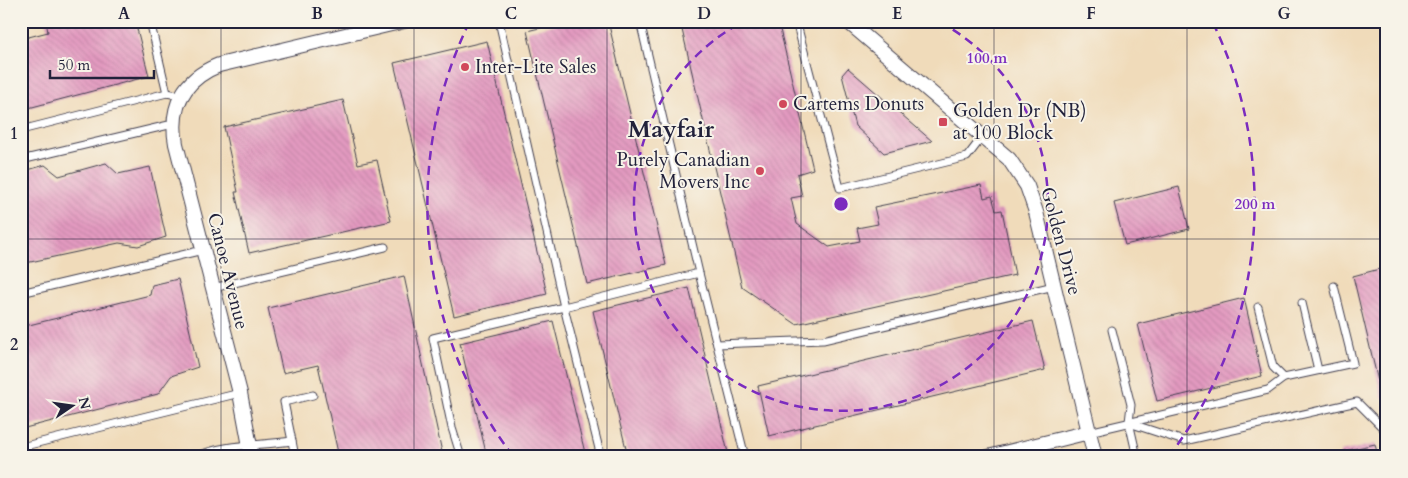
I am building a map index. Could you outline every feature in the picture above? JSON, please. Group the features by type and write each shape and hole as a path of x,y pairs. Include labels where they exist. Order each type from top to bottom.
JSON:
{"street":[{"path":"173,124 182,96 198,75 219,65 372,25 404,21"},
{"name":"Golden Drive","path":"847,21 983,136 1008,160 1027,186 1036,212 1095,457"},
{"name":"Canoe Avenue","path":"173,124 240,393 251,450"},
{"path":"988,457 1089,432"}],"lane":[{"path":"150,21 167,93"},
{"path":"499,21 564,307 601,457"},
{"path":"640,21 699,273 745,457"},
{"path":"796,21 840,188 967,157 983,136"},
{"path":"21,130 167,93 182,96"},
{"path":"21,160 173,124"},
{"path":"213,288 385,247"},
{"path":"21,293 203,250"},
{"path":"461,457 452,428 433,338 699,273"},
{"path":"717,344 824,340 1054,286"},
{"path":"1089,432 1268,390 1284,378 1352,363 1334,286"},
{"path":"1302,302 1318,370"},
{"path":"1258,307 1273,367 1284,378"},
{"path":"1112,330 1130,405 1129,422 1137,457"},
{"path":"21,447 240,393"},
{"path":"295,457 284,402 313,395"},
{"path":"1129,422 1184,441 1357,402 1387,432"},
{"path":"195,457 251,450 263,445 292,441"}],"building":[{"path":"46,21 135,21 149,76 21,110 21,39 48,32"},
{"path":"568,21 608,21 666,265 587,284 527,31"},
{"name":"Purely Canadian Movers Inc","path":"680,21 778,21 813,169 797,174 802,196 791,198 797,224 829,247 860,241 857,228 878,224 874,207 981,185 984,198 992,196 996,211 1002,210 1015,275 796,324 742,287"},
{"path":"487,41 547,294 454,316 394,63"},
{"path":"848,68 932,141 884,153 855,126 842,75"},
{"path":"343,100 358,164 377,160 391,221 249,253 235,192 238,192 224,127"},
{"path":"106,163 118,174 150,167 166,237 138,246 119,243 21,264 21,172 45,165 59,176"},
{"path":"1179,187 1189,229 1125,245 1114,203"},
{"path":"1387,267 1387,398 1382,398 1353,276"},
{"path":"404,276 443,457 339,457 318,365 283,373 268,308"},
{"path":"178,279 198,367 171,376 158,394 21,429 21,327 150,295 152,285"},
{"path":"689,288 729,457 628,457 593,311"},
{"path":"1244,298 1262,376 1157,401 1138,324"},
{"path":"553,321 586,457 487,457 460,343"},
{"path":"1033,321 1045,370 769,436 758,386"},
{"path":"1375,444 1378,457 1340,457 1340,452"}],"place":[{"name":"Inter-Lite Sales","path":"465,67"},
{"name":"Cartems Donuts","path":"783,104"},
{"name":"Golden Dr (NB) at 100 Block","path":"943,122"},
{"name":"Purely Canadian Movers Inc","path":"760,171"}],"district":[{"name":"Mayfair","path":"671,129"}]}
